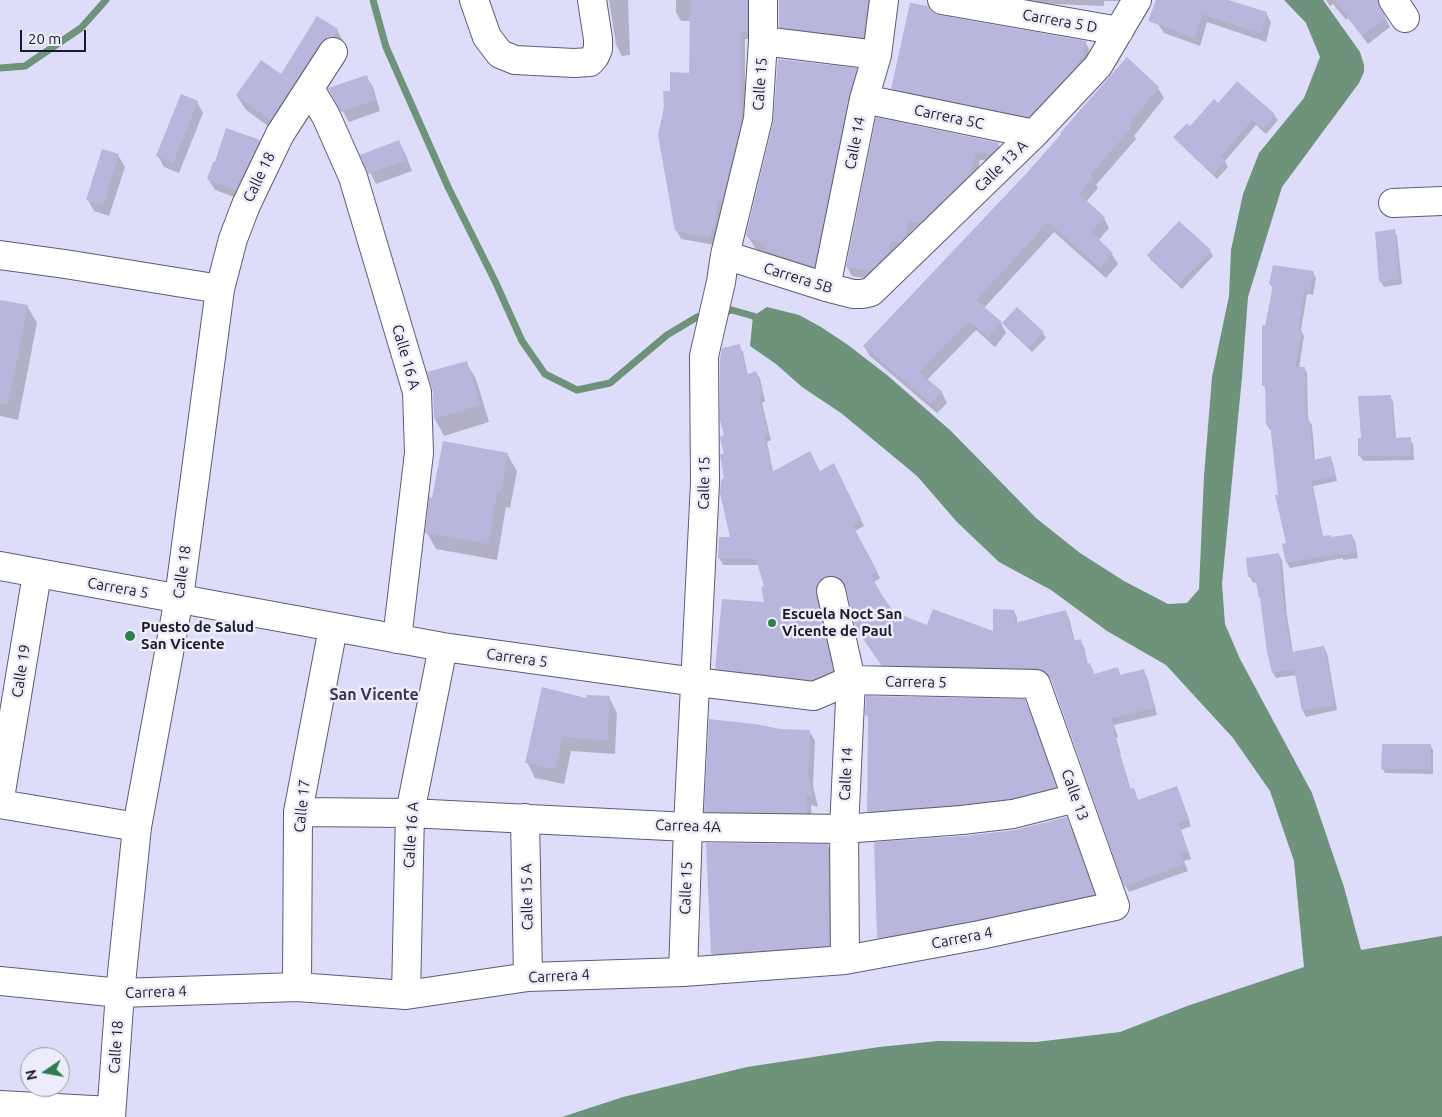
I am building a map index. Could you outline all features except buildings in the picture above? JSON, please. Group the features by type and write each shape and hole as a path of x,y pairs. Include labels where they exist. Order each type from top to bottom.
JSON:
{"street":[{"path":"474,0 487,37 500,54 515,60 574,63 590,62 598,49 592,0"},
{"name":"Calle 15","path":"684,972 688,826 705,484 704,356 758,119 763,41 763,0"},
{"name":"Calle 14","path":"826,287 864,99 877,56 884,0"},
{"name":"Carrera 5 D","path":"942,0 1015,6 1119,31"},
{"path":"1119,31 1137,0"},
{"name":"Calle 13 A","path":"871,292 1034,134 1098,66 1119,31"},
{"path":"763,41 877,56"},
{"name":"Calle 18","path":"111,1114 120,993 137,827 179,598 220,289 233,239 246,205 280,134 333,52"},
{"name":"Calle 16 A","path":"310,90 326,116 352,177 417,392 419,453 397,639"},
{"name":"Carrera 5C","path":"864,99 1034,134"},
{"path":"1393,203 1442,201"},
{"path":"0,255 220,289"},
{"name":"Carrera 5B","path":"726,255 826,287 854,294 871,292"},
{"name":"Carrera 5","path":"0,566 444,647 696,682 814,696 851,680 1036,684"},
{"name":"Calle 19","path":"0,798 37,574"},
{"name":"Calle 14","path":"831,590 851,680 844,829 845,960"},
{"name":"Calle 17","path":"297,988 298,812 333,628"},
{"name":"Calle 16 A","path":"406,995 410,813 444,647"},
{"name":"Calle 13","path":"1036,684 1115,906"},
{"name":"Carrea 4A","path":"298,812 410,813 688,826 844,829 1013,814 1076,798"},
{"path":"0,804 137,827"},
{"name":"Calle 15 A","path":"526,818 528,977"},
{"name":"Carrera 4","path":"0,981 120,993 297,988 406,995 528,977 684,972 845,960 980,935 1115,906"},
{"path":"0,1105 111,1114"}],"shaded area":[{"path":"1284,0 1323,0 1360,52 1364,72 1359,83 1282,187 1248,297 1222,584 1225,624 1240,659 1312,793 1344,887 1361,950 1442,936 1442,1117 562,1117 623,1097 747,1067 879,1047 938,1041 1036,1042 1120,1032 1187,1006 1304,967 1294,861 1270,791 1233,738 1166,665 1107,631 1051,590 999,562 957,522 917,476 841,413 802,387 776,364 750,346 753,316 767,307 799,315 821,327 887,375 951,431 1036,518 1080,553 1124,581 1168,604 1187,603 1199,589 1204,476 1212,377 1229,296 1231,250 1243,194 1259,153 1304,98 1320,57 1306,23"}],"waterway":[{"path":"0,68 25,66 81,28 106,0"},
{"path":"373,0 386,47 448,187 495,281 522,341 545,374 577,390 610,383 667,335 697,317 706,315"},
{"path":"719,313 732,310 759,319"}],"place":[{"name":"Escuela Noct San Vicente de Paul","path":"772,623"},
{"name":"Puesto de Salud San Vicente","path":"130,636"}],"district":[{"name":"San Vicente","path":"374,695"}]}
